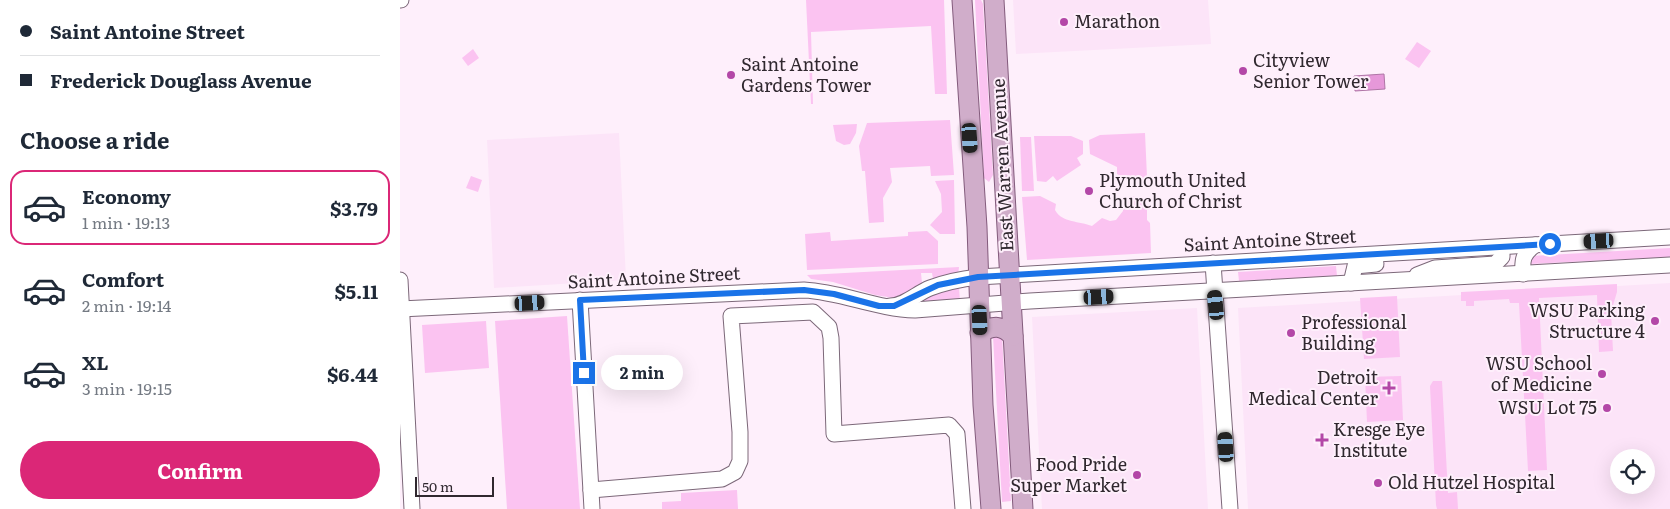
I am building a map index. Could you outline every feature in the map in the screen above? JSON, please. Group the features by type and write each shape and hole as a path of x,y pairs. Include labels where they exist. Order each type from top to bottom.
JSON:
{"main road":[{"name":"East Warren Avenue","path":"962,0 990,509"},
{"name":"East Warren Avenue","path":"994,0 1023,509"},
{"path":"973,178 987,187 1004,181"},
{"path":"980,333 996,326 1003,328 1012,336"}],"street":[{"name":"Saint Antoine Street","path":"879,306 900,305 929,288 950,281 1009,274 1670,237"},
{"path":"1523,274 1522,258 1525,252 1534,245"},
{"path":"1404,280 1435,268 1495,264 1502,257 1502,247"},
{"path":"1351,283 1355,266 1407,262 1443,250"},
{"path":"1212,263 1230,509"},
{"name":"Saint Antoine Street","path":"401,309 804,290 834,294 879,306 915,310 1011,302 1670,265"},
{"path":"400,280 412,509"},
{"path":"580,300 592,509"},
{"path":"591,490 722,479 735,472 740,461 740,432 732,316 813,312 822,318 829,327 831,338 834,434 949,425 957,434 964,509"}],"shaded area":[{"path":"806,0 944,0 947,94 935,94 931,26 811,32 813,104 811,104"},
{"path":"975,0 981,0 983,4 993,175 989,182 984,178"},
{"path":"1013,0 1208,0 1211,44 1016,54"},
{"path":"1417,42 1431,51 1419,68 1405,59"},
{"path":"473,49 479,58 468,66 462,58"},
{"path":"1384,74 1385,89 1355,91 1354,76"},
{"path":"950,120 954,175 931,176 930,166 890,168 892,182 883,198 884,222 869,223 865,171 862,171 859,146 867,123"},
{"path":"857,124 856,133 850,144 844,145 836,141 833,125"},
{"path":"619,133 626,280 494,288 487,140"},
{"path":"1145,133 1147,177 1136,184 1117,174 1117,167 1090,154 1089,140 1100,135"},
{"path":"1034,136 1071,136 1083,141 1083,154 1077,158 1081,165 1057,181 1053,176 1046,182 1037,181"},
{"path":"1020,137 1031,137 1034,191 1022,191"},
{"path":"471,176 482,180 478,192 466,188"},
{"path":"954,180 955,234 940,234 930,225 942,212 941,194 935,181"},
{"path":"1040,196 1056,204 1055,210 1062,217 1092,226 1102,218 1110,221 1116,220 1123,211 1123,202 1133,196 1147,203 1151,253 1027,260 1022,197"},
{"path":"927,231 938,241 938,264 807,270 805,234 830,232 831,241 908,236 908,232"},
{"path":"1670,248 1670,257 1530,264 1531,256"},
{"path":"1336,266 1337,276 1239,281 1238,272"},
{"path":"959,267 958,275 933,279 932,273 921,273 922,283 904,296 894,298 875,295 833,282 811,279 807,275"},
{"name":"Detroit Medical Center","path":"1670,283 1670,509 1248,509 1238,308"},
{"path":"1617,284 1617,292 1611,312 1613,351 1599,352 1597,295 1539,298 1547,470 1528,471 1519,303 1510,303 1509,299 1474,301 1474,306 1466,306 1466,301 1461,301 1461,292"},
{"path":"959,287 960,302 917,304 932,292"},
{"path":"1397,296 1400,357 1364,359 1360,298"},
{"path":"1197,308 1208,509 1042,509 1032,317"},
{"path":"567,316 580,509 507,509 495,321"},
{"path":"486,321 489,368 425,373 422,325"},
{"path":"993,336 1002,336 1011,501 1002,502"},
{"path":"1401,376 1403,420 1367,422 1365,377"},
{"path":"1433,381 1442,381 1448,493 1457,492 1458,509 1437,509 1436,505 1430,386"},
{"path":"737,490 738,509 662,509 662,502 681,501 681,493"}],"place":[{"name":"Marathon","path":"1064,22"},
{"name":"Cityview Senior Tower","path":"1243,71"},
{"name":"Saint Antoine Gardens Tower","path":"731,75"},
{"name":"Plymouth United Church of Christ","path":"1089,191"},
{"name":"WSU Parking Structure 4","path":"1655,321"},
{"name":"Professional Building","path":"1291,333"},
{"name":"WSU School of Medicine","path":"1602,374"},
{"name":"Detroit Medical Center","path":"1389,388"},
{"name":"WSU Lot 75","path":"1607,408"},
{"name":"Kresge Eye Institute","path":"1322,440"},
{"name":"Food Pride Super Market","path":"1137,475"},
{"name":"Old Hutzel Hospital","path":"1378,483"}],"route":[{"path":"584,373 580,300 817,290 879,306 894,306 900,305 920,292 950,281 1009,274 1550,244"}]}
